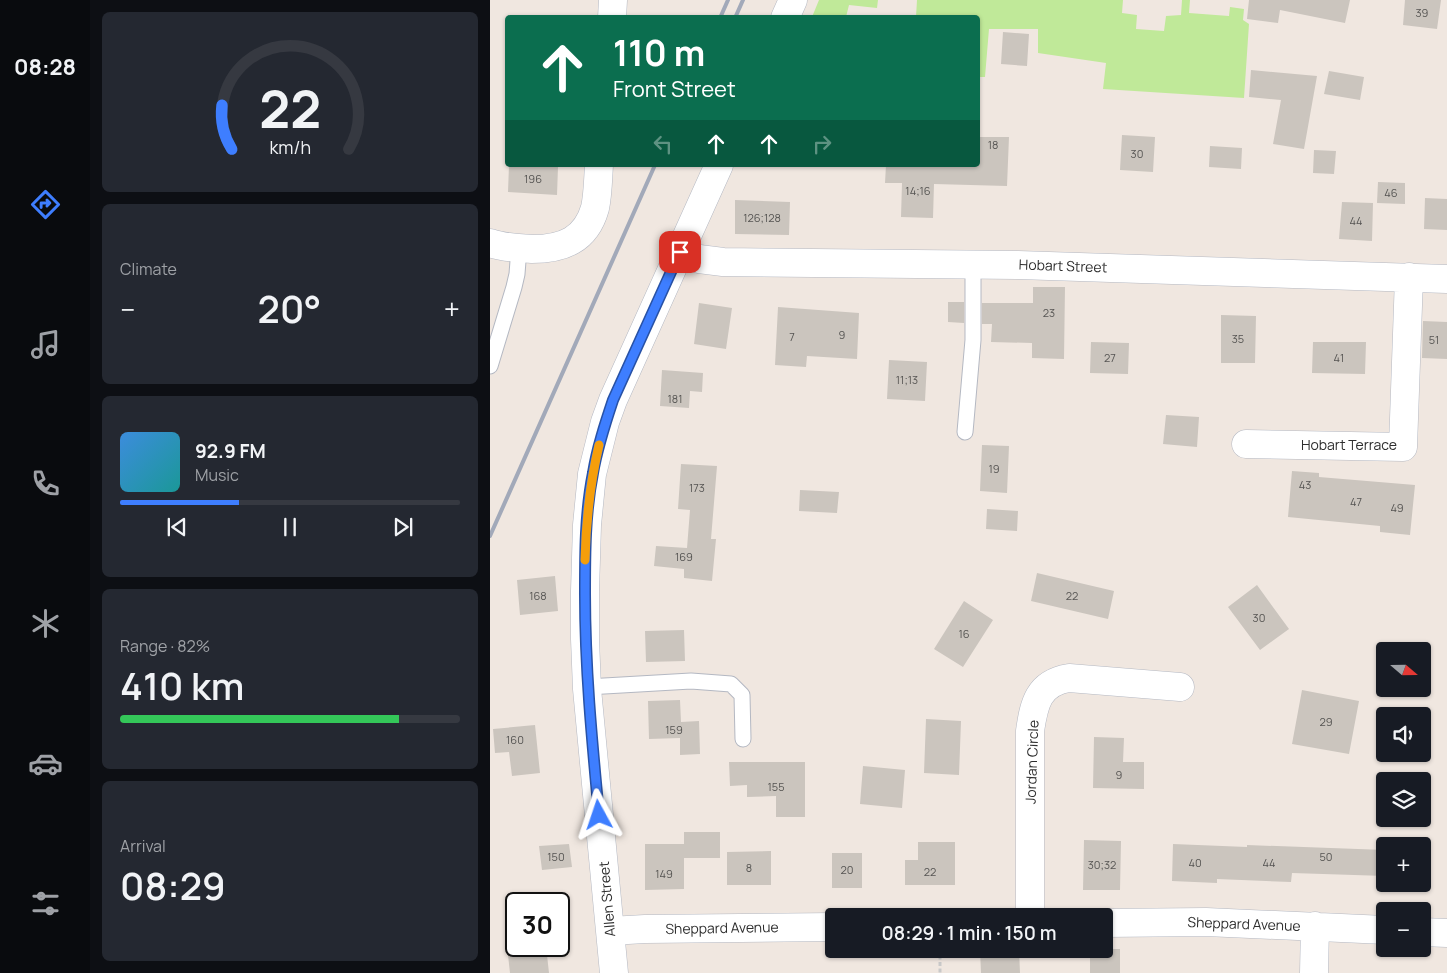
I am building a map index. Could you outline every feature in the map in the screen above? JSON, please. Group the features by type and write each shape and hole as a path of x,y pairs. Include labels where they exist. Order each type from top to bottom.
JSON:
{"street":[{"path":"612,15 613,0"},
{"path":"786,15 793,0"},
{"path":"490,243 505,248 555,248 566,244 584,229 595,208 599,167"},
{"name":"Allen Street","path":"614,973 587,687 585,557 592,474 605,422 622,380 718,167"},
{"name":"Hobart Street","path":"680,252 699,258 723,262 973,264 1447,279"},
{"name":"Hobart Terrace","path":"1246,444 1403,447 1409,277"},
{"name":"Jordan Circle","path":"1030,908 1030,731 1039,696 1052,683 1069,678 1180,687"},
{"name":"Sheppard Avenue","path":"1113,923 1206,922 1376,929"},
{"path":"1314,973 1315,926"},
{"name":"Sheppard Avenue","path":"610,931 825,927"},
{"path":"1431,932 1447,933"}],"lane":[{"path":"490,366 514,287 520,248"},
{"path":"965,432 973,340 973,264"},
{"path":"587,687 691,681 731,684 742,695 743,739"}],"path":[{"path":"940,958 940,973"}],"green space":[{"path":"819,0 878,0 877,8 849,5 846,15 813,15"},
{"path":"917,0 1123,0 1122,13 1137,15 1136,29 1164,31 1166,16 1181,15 1182,0 1190,0 1189,13 1229,16 1230,7 1244,9 1243,20 1249,24 1244,98 1103,89 1106,63 1038,53 1038,29 989,29 985,77 980,77 980,15 916,15"}],"building":[{"path":"1249,0 1350,0 1345,23 1280,10 1278,23 1247,19"},
{"path":"1405,0 1441,0 1437,29 1403,25"},
{"path":"1003,32 1029,34 1027,66 1001,64"},
{"path":"1251,70 1317,76 1304,149 1273,144 1281,100 1249,97"},
{"path":"1329,71 1364,77 1360,100 1324,94"},
{"path":"1122,135 1155,137 1153,172 1120,170"},
{"path":"980,137 1009,137 1007,186 934,184 933,218 901,217 902,183 885,183 886,167 980,167"},
{"path":"1210,146 1242,148 1241,169 1209,167"},
{"path":"1314,150 1336,151 1334,174 1313,173"},
{"path":"509,167 558,167 557,195 508,192"},
{"path":"1378,182 1405,183 1405,204 1377,203"},
{"path":"1425,198 1447,199 1447,230 1424,229"},
{"path":"735,200 790,202 789,235 735,234"},
{"path":"1342,202 1373,203 1372,241 1339,239"},
{"path":"1033,287 1065,287 1064,359 1032,358 1032,343 991,342 992,324 982,324 982,303 1033,303"},
{"path":"948,302 964,302 964,323 948,322"},
{"path":"699,303 732,308 726,349 694,344"},
{"path":"778,307 859,313 857,359 807,356 806,367 775,365"},
{"path":"1221,315 1256,316 1255,363 1221,363"},
{"path":"1423,321 1447,322 1447,359 1422,358"},
{"path":"1091,342 1129,343 1128,374 1090,373"},
{"path":"1313,342 1366,342 1365,374 1312,373"},
{"path":"889,360 927,362 925,401 887,399"},
{"path":"662,370 703,373 702,392 690,391 689,408 660,406"},
{"path":"1166,415 1199,417 1197,447 1163,444"},
{"path":"982,445 1009,446 1007,493 980,491"},
{"path":"681,464 717,466 711,539 716,539 712,581 684,578 684,569 654,566 656,546 687,548 690,510 678,509"},
{"path":"1292,471 1319,473 1319,477 1415,485 1410,535 1380,532 1380,526 1288,517"},
{"path":"800,490 839,492 837,513 799,511"},
{"path":"987,509 1018,511 1017,531 986,529"},
{"path":"1037,573 1114,591 1108,619 1031,601"},
{"path":"555,576 558,611 520,615 517,580"},
{"path":"1257,585 1289,629 1260,650 1228,607"},
{"path":"964,601 993,620 963,667 934,649"},
{"path":"684,630 685,661 646,662 645,631"},
{"path":"1302,690 1359,701 1349,754 1292,744"},
{"path":"680,700 681,722 699,721 700,754 680,755 680,738 649,739 648,701"},
{"path":"926,719 961,721 959,775 924,773"},
{"path":"535,725 540,773 512,776 509,752 495,753 493,729"},
{"path":"1094,737 1124,738 1123,762 1144,762 1144,789 1093,788"},
{"path":"729,762 805,762 805,817 776,817 776,796 747,797 747,785 730,786"},
{"path":"863,766 905,770 902,808 860,804"},
{"path":"684,832 720,832 720,858 684,858 684,889 645,890 645,844 684,844"},
{"path":"1084,840 1121,841 1120,890 1083,890"},
{"path":"918,842 955,842 955,885 905,885 905,860 918,860"},
{"path":"569,844 572,867 542,870 539,846"},
{"path":"1173,844 1376,850 1376,876 1292,873 1291,882 1217,879 1217,883 1172,881"},
{"path":"771,851 771,885 727,885 727,852"},
{"path":"832,853 862,853 862,888 832,888"},
{"path":"1113,949 1120,949 1120,973 1090,973 1090,958 1113,958"},
{"path":"508,957 547,957 549,973 510,973"},
{"path":"980,958 1019,958 1020,973 981,973"}],"railway":[{"path":"721,15 728,0"},
{"path":"736,15 743,0"},
{"path":"490,536 654,167"}],"slow traffic":[{"path":"585,560 589,498 592,474 599,445"}],"route":[{"path":"599,815 591,737 585,639 585,557 592,474 605,422 613,400 680,252"}]}
